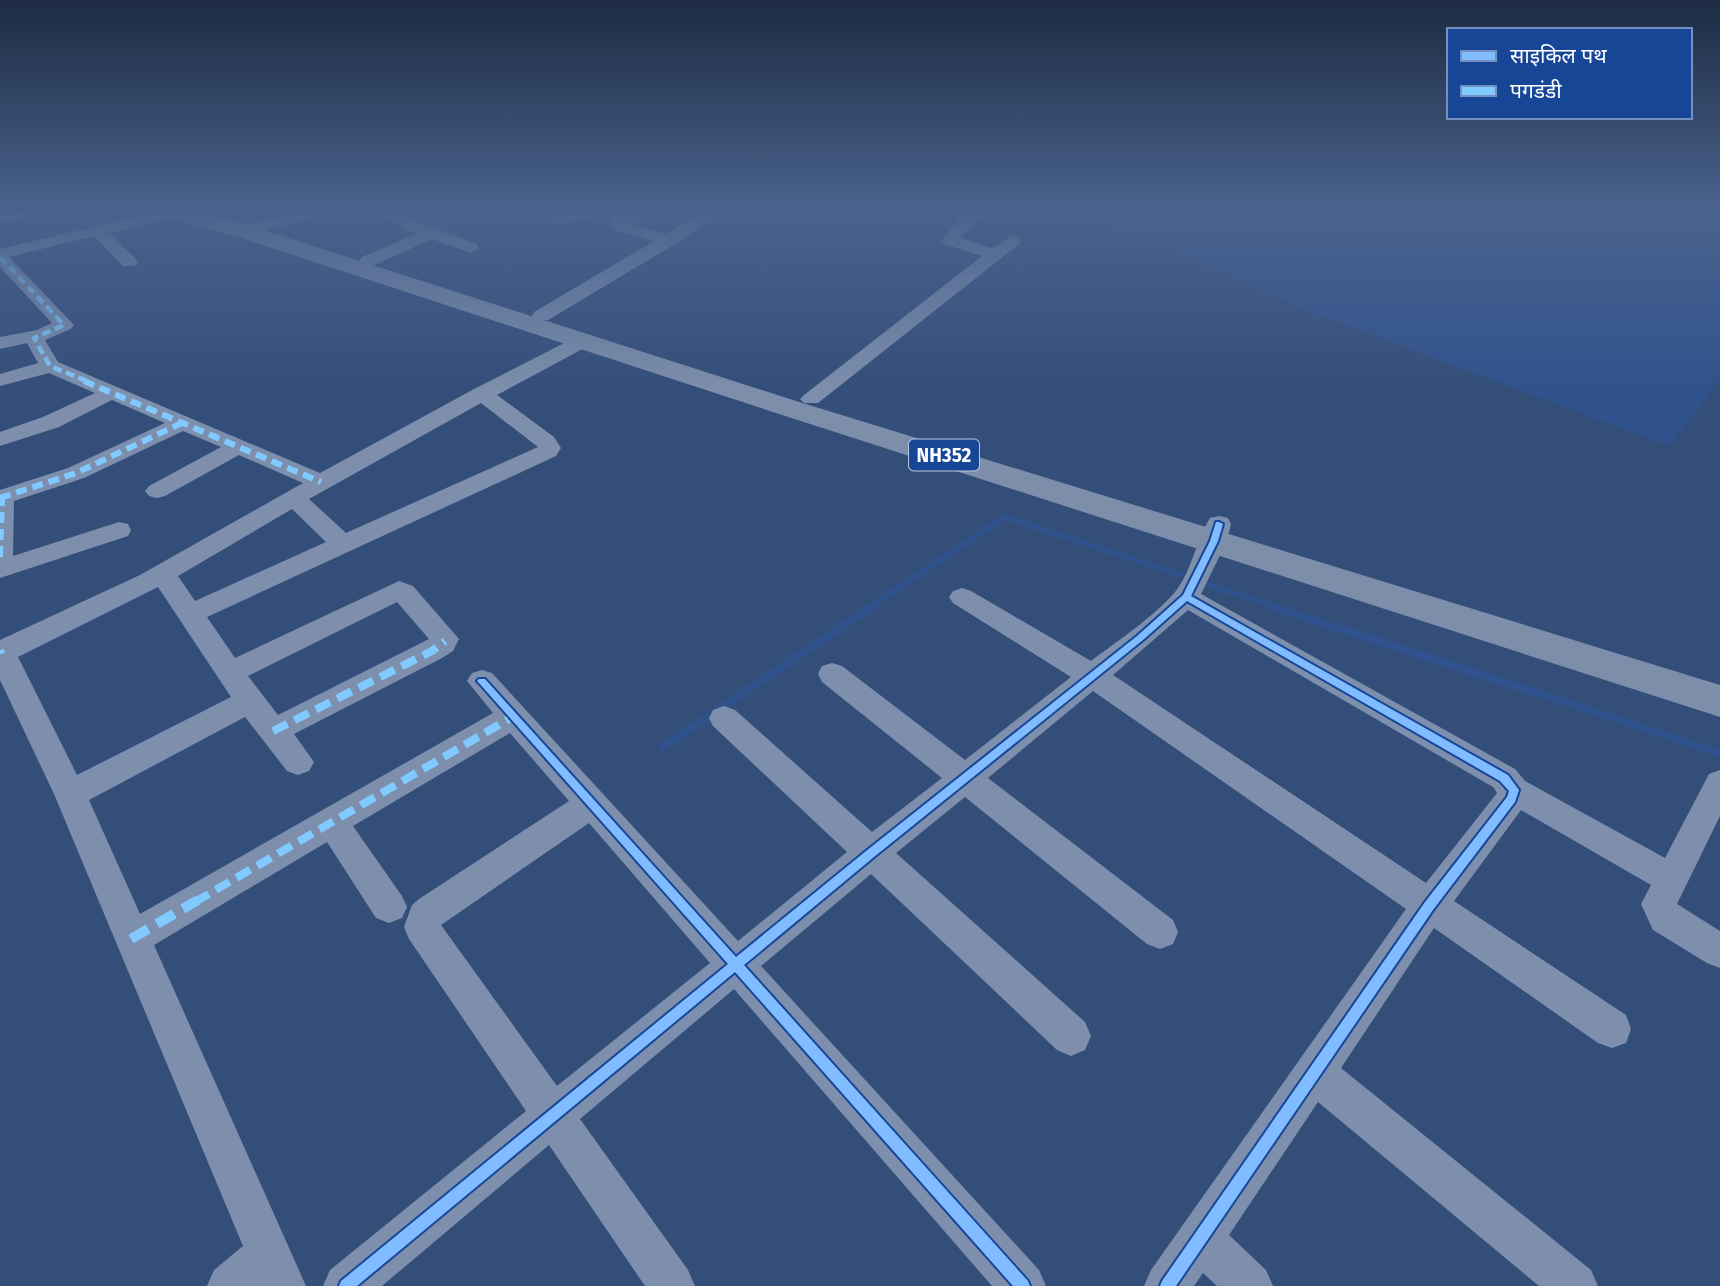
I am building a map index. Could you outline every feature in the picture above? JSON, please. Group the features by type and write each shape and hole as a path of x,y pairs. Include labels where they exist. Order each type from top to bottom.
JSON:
{"highway":[{"name":"NH352","path":"372,270 583,341 798,400"},
{"name":"NH352","path":"396,270 1216,533 1720,701"},
{"name":"NH352","path":"1216,533 1720,678"}],"street":[{"path":"0,343 64,325 13,270"},
{"path":"541,316 618,270"},
{"path":"798,400 975,270"},
{"path":"36,335 34,338 50,366 321,482"},
{"path":"230,1286 276,1271 70,794 0,653 163,573 481,393 583,341"},
{"path":"0,380 50,366"},
{"path":"0,439 51,422 113,392"},
{"path":"190,614 548,451 550,448 546,442 481,393"},
{"path":"0,557 1,498 87,469 184,422"},
{"path":"157,491 238,447"},
{"path":"294,498 343,544"},
{"path":"0,569 118,530"},
{"path":"346,1286 552,1113 1140,638 1186,597 1216,533"},
{"path":"163,573 249,701 298,762"},
{"path":"231,672 399,590 404,592 445,639 443,644 432,652 273,731"},
{"path":"962,597 1091,675 1612,1029"},
{"path":"1186,597 1504,779 1514,790 1670,878"},
{"path":"832,674 1160,932"},
{"path":"482,681 734,966 1023,1286"},
{"path":"70,794 249,701"},
{"path":"131,939 514,716"},
{"path":"724,718 1071,1037"},
{"path":"1720,783 1710,829 1670,878 1659,904 1661,912 1674,924 1720,951"},
{"path":"1167,1286 1429,906 1511,799 1514,790"},
{"path":"592,803 432,910 425,917 422,926 672,1286"},
{"path":"331,821 389,907"},
{"path":"1315,1073 1575,1286"},
{"path":"1201,1240 1250,1286"}],"water":[{"path":"1213,270 1720,270 1720,380 1669,446 1313,313"}],"waterway":[{"path":"870,607 1005,517 1180,575"},
{"path":"1199,582 1277,607"},
{"path":"663,747 873,606"},
{"path":"1271,606 1717,752"}],"marked path":[{"path":"12,270 64,325 34,338 50,366 321,482"},
{"path":"0,498 76,473 184,422"},
{"path":"0,557 2,498"},
{"path":"273,731 432,651 445,641"},
{"path":"0,650 1,654"},
{"path":"131,939 514,716"}],"cycle path":[{"path":"346,1286 870,854 1140,638 1186,597 1214,541 1219,524"},
{"path":"1167,1286 1429,906 1511,799 1514,790 1504,778 1186,597"},
{"path":"482,681 1023,1286"}]}
